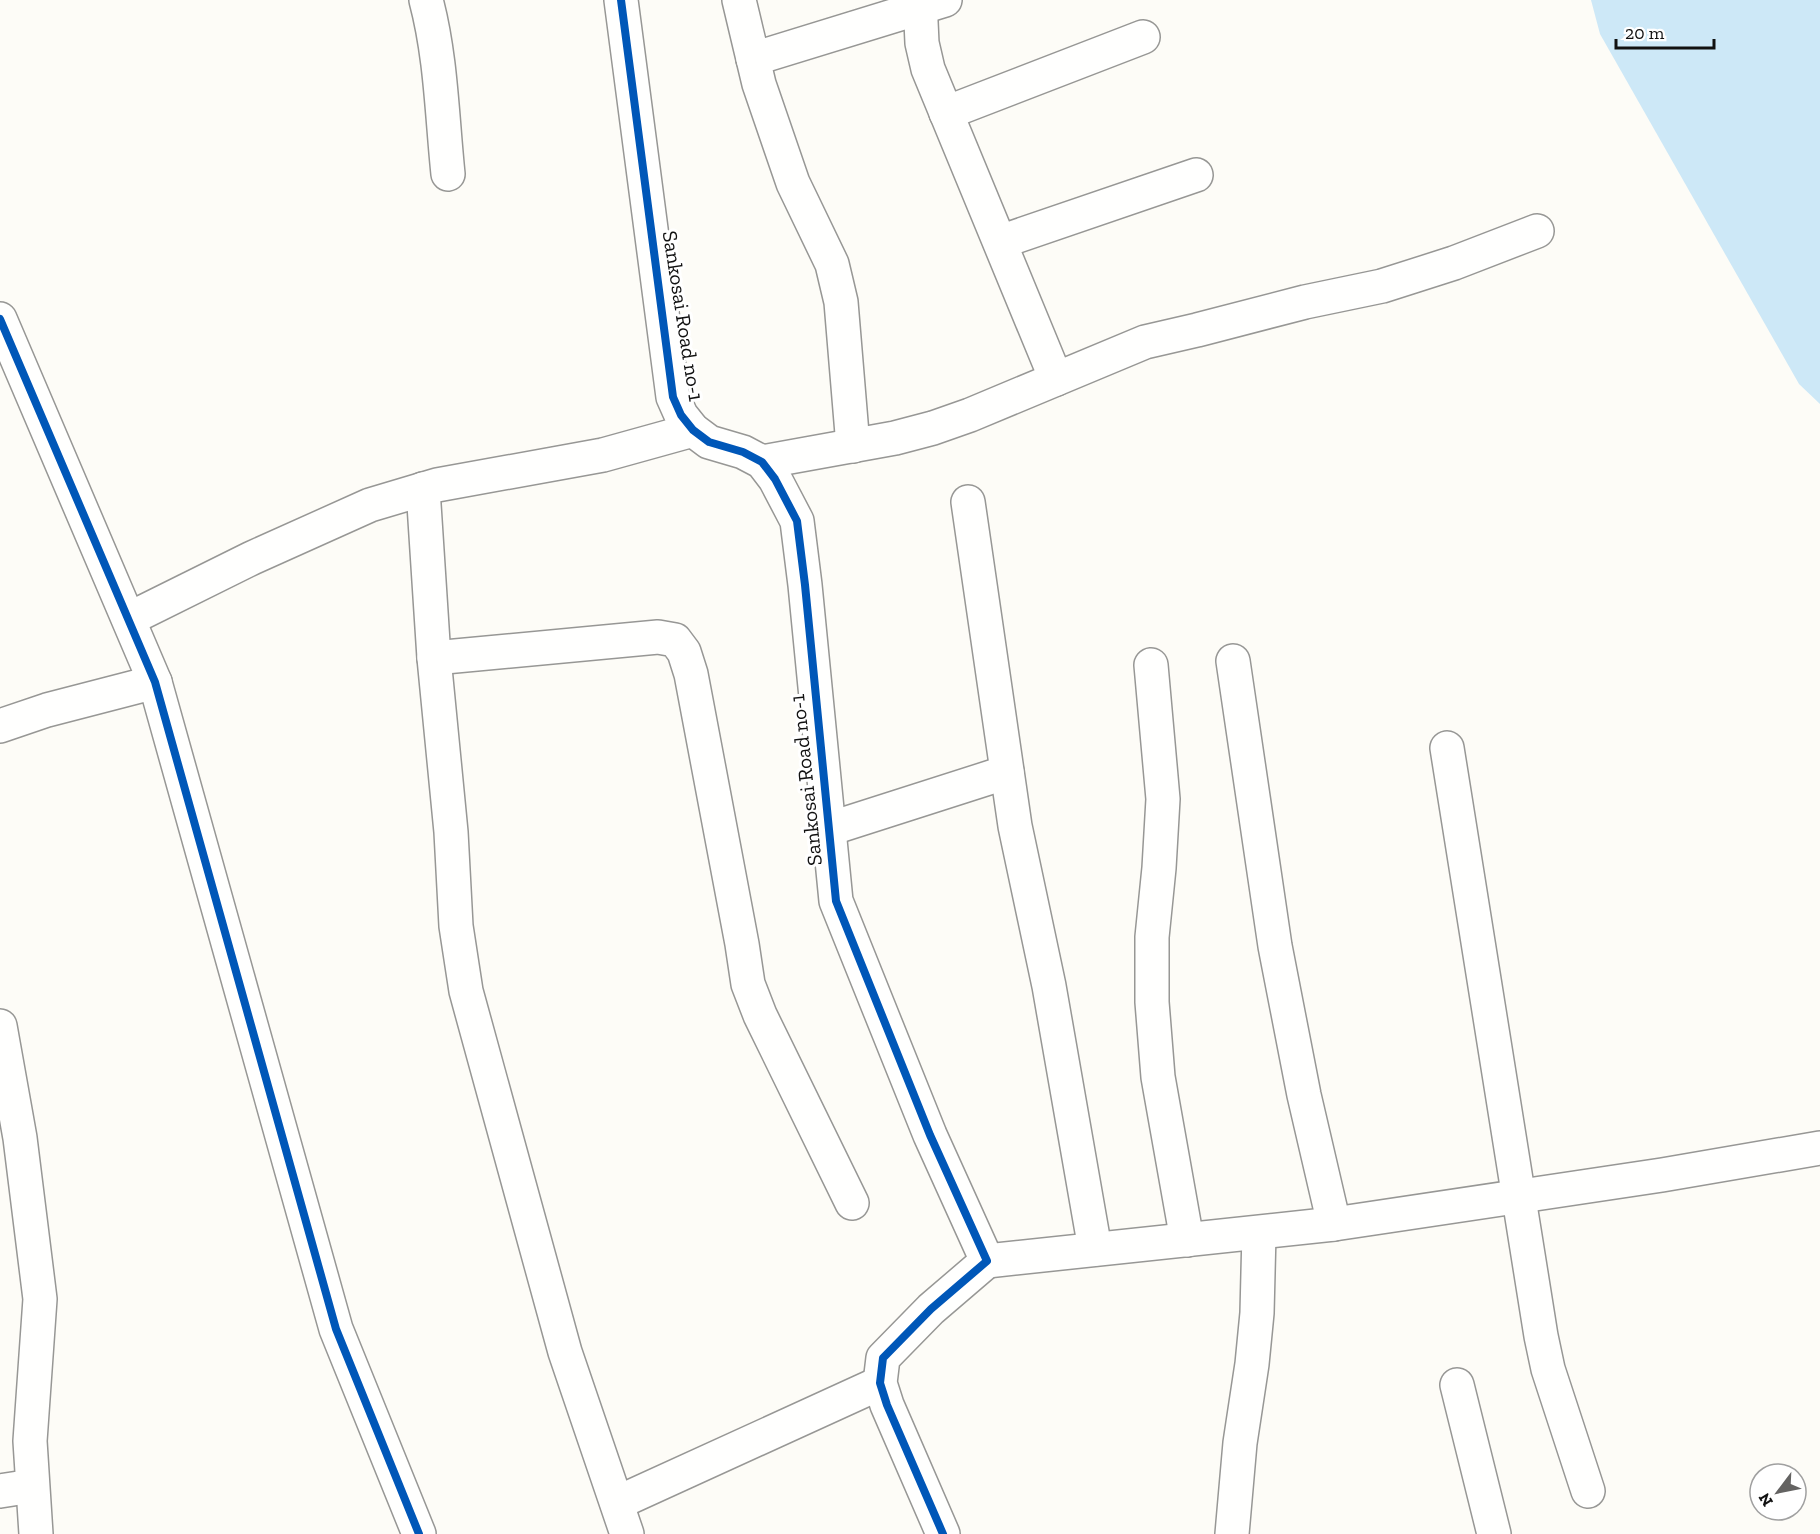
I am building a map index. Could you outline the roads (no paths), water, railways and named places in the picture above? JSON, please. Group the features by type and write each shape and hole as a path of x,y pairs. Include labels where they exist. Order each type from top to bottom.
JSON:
{"street":[{"path":"426,0 436,55 448,174"},
{"name":"Sankosai Road no-1","path":"621,0 673,397 681,415 693,430 709,442 762,462 797,521 836,901 930,1135 987,1260"},
{"path":"739,0 759,84 793,183 832,264 841,302 853,446"},
{"path":"753,59 928,2 922,43 928,69 1056,379"},
{"path":"946,112 1143,38"},
{"path":"1000,242 1196,175"},
{"path":"762,462 895,438 970,416 1145,342 1305,302 1382,286 1454,263 1537,231"},
{"path":"0,319 155,682 336,1329 419,1534"},
{"path":"129,619 252,558 370,505 437,485 603,455 693,430"},
{"path":"423,489 434,658 451,832 456,926 466,991 565,1352 627,1534"},
{"path":"968,502 1015,826 1049,986 1095,1249"},
{"path":"434,658 658,637 675,640 684,652 691,674 748,984 760,1015 852,1203"},
{"path":"1233,661 1275,946 1304,1095 1334,1224"},
{"path":"1151,665 1163,799 1160,868 1152,937 1152,1002 1158,1077 1187,1240"},
{"path":"0,726 46,710 155,682"},
{"path":"1447,748 1541,1336 1548,1369 1588,1491"},
{"path":"829,829 1007,772"},
{"path":"0,1026 10,1139 40,1299 30,1441 36,1534"},
{"path":"943,1534 887,1405 880,1383 883,1358 931,1309 987,1260 1334,1224 1662,1175 1820,1148"},
{"path":"1232,1534 1240,1443 1257,1313 1259,1233"},
{"path":"616,1503 880,1383"},
{"path":"1457,1385 1494,1534"},
{"path":"0,1491 32,1486"}],"water":[{"path":"1591,0 1820,0 1820,404 1799,384 1600,34"}]}
